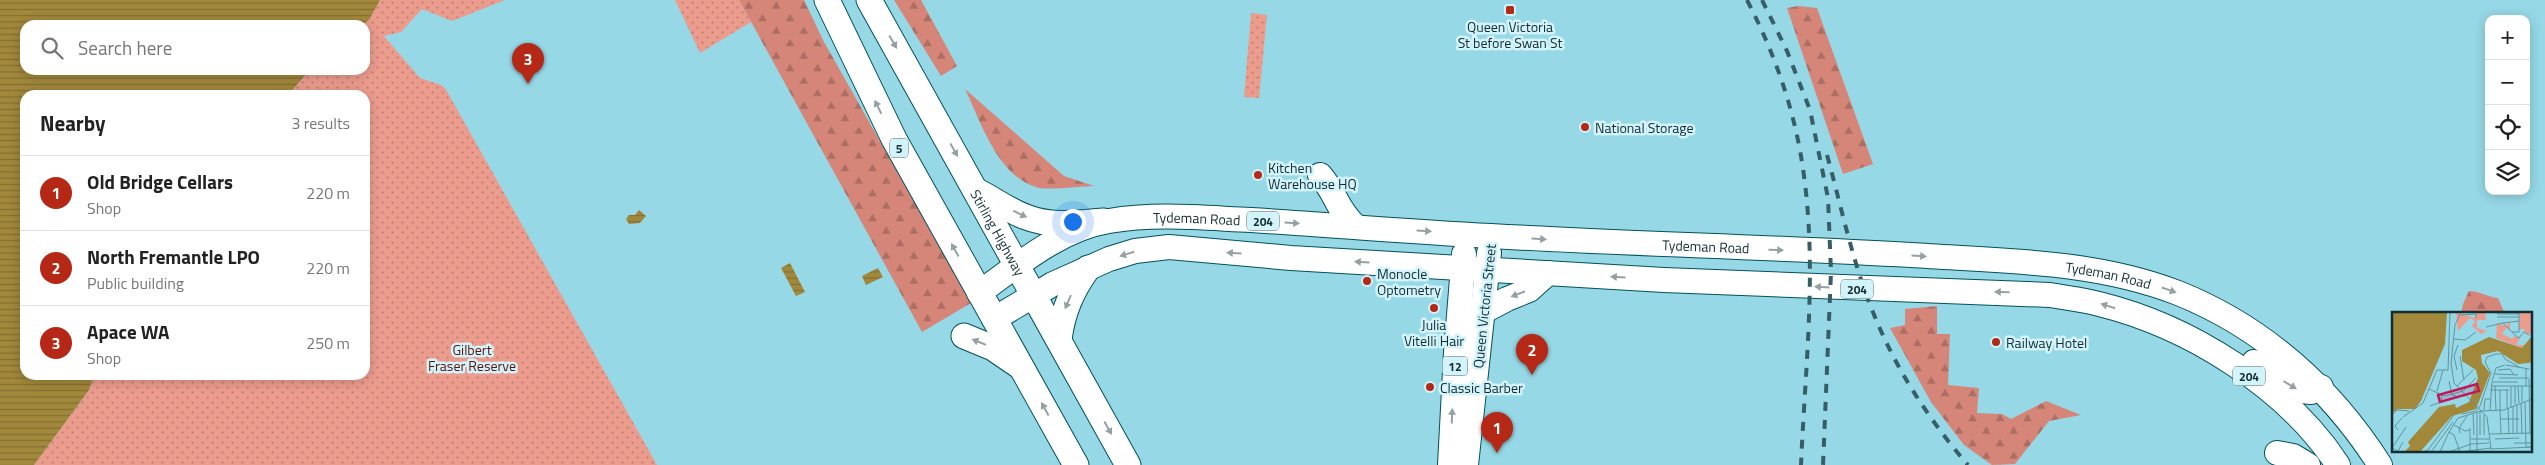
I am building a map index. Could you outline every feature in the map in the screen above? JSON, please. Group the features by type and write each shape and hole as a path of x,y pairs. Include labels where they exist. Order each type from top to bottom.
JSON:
{"highway":[{"name":"5","path":"827,0 894,139 1076,465"},
{"name":"Stirling Highway","path":"869,0 977,190 1128,465"},
{"path":"977,190 1025,217 1067,224 1104,221"},
{"path":"1059,339 1065,308 1074,289 1088,268"},
{"path":"964,336 993,348 1022,368"}],"main road":[{"path":"1320,175 1329,184 1342,214 1355,226"},
{"name":"Tydeman Road","path":"979,293 1038,251 1071,233 1104,221 1143,216 1176,216 1355,226 1466,235 2028,262 2122,276 2178,294 2228,318 2259,336 2321,388 2380,465"},
{"name":"Queen Victoria Street","path":"1450,465 1466,235"},
{"name":"Queen Victoria Street","path":"1466,465 1484,311 1490,236"},
{"name":"Tydeman Road","path":"994,319 1053,284 1088,268 1135,251 1168,247 1548,273 1893,291 2050,295 2099,303 2168,328 2231,362 2269,392 2314,434 2338,465"},
{"path":"1484,311 1529,290 1548,273"},
{"path":"2168,328 2219,339 2301,391 2311,392 2321,388"},
{"path":"2277,453 2293,456 2308,465"}],"green space":[{"name":"Gilbert Fraser Reserve","path":"380,0 505,0 452,21 422,9 401,32 384,36 420,78 445,88 657,465 34,465 89,390 92,380 370,380 370,90 292,90 306,75 370,75 369,20"},
{"path":"675,0 739,0 751,22 700,53"},
{"path":"739,0 804,0 823,40 971,303 922,332"},
{"path":"894,0 921,0 957,66 941,76"},
{"path":"1798,6 1817,8 1873,164 1843,174 1787,8"},
{"path":"1251,13 1267,15 1259,98 1244,97"},
{"path":"965,89 1064,176 1094,186 1041,188 1022,181 1011,171 992,146"},
{"path":"2469,291 2477,292 2498,298 2504,312 2461,312"},
{"path":"1937,306 1937,334 1950,334 1948,385 1979,388 1977,413 2002,414 2011,419 2046,401 2081,415 2049,421 2015,464 1992,465 1964,445 1931,402 1890,328 1905,325 1905,309"}],"shaded area":[{"path":"0,0 380,0 369,20 20,20 20,75 306,75 292,90 20,90 20,380 92,380 89,390 34,465 0,465"},
{"path":"639,210 646,216 640,223 629,224 626,219 629,215 635,215"},
{"path":"790,263 805,292 796,296 781,268"},
{"path":"878,268 883,277 866,285 862,276"}],"railway":[{"path":"1747,0 1776,64 1796,130 1804,176 1808,212 1810,284 1801,465"},
{"path":"1762,0 1787,51 1810,110 1828,198 1831,272 1823,465"},
{"path":"1827,155 1860,277 1893,357 1915,395 1968,465"}],"place":[{"name":"Queen Victoria St before Swan St","path":"1510,10"},
{"name":"Apace WA","path":"528,84"},
{"name":"National Storage","path":"1585,127"},
{"name":"Kitchen Warehouse HQ","path":"1258,175"},
{"name":"Monocle Optometry","path":"1367,281"},
{"name":"Julia Vitelli Hair","path":"1434,308"},
{"name":"Railway Hotel","path":"1996,342"},
{"name":"North Fremantle LPO","path":"1532,375"},
{"name":"Classic Barber","path":"1430,387"},
{"name":"Old Bridge Cellars","path":"1497,453"}]}
